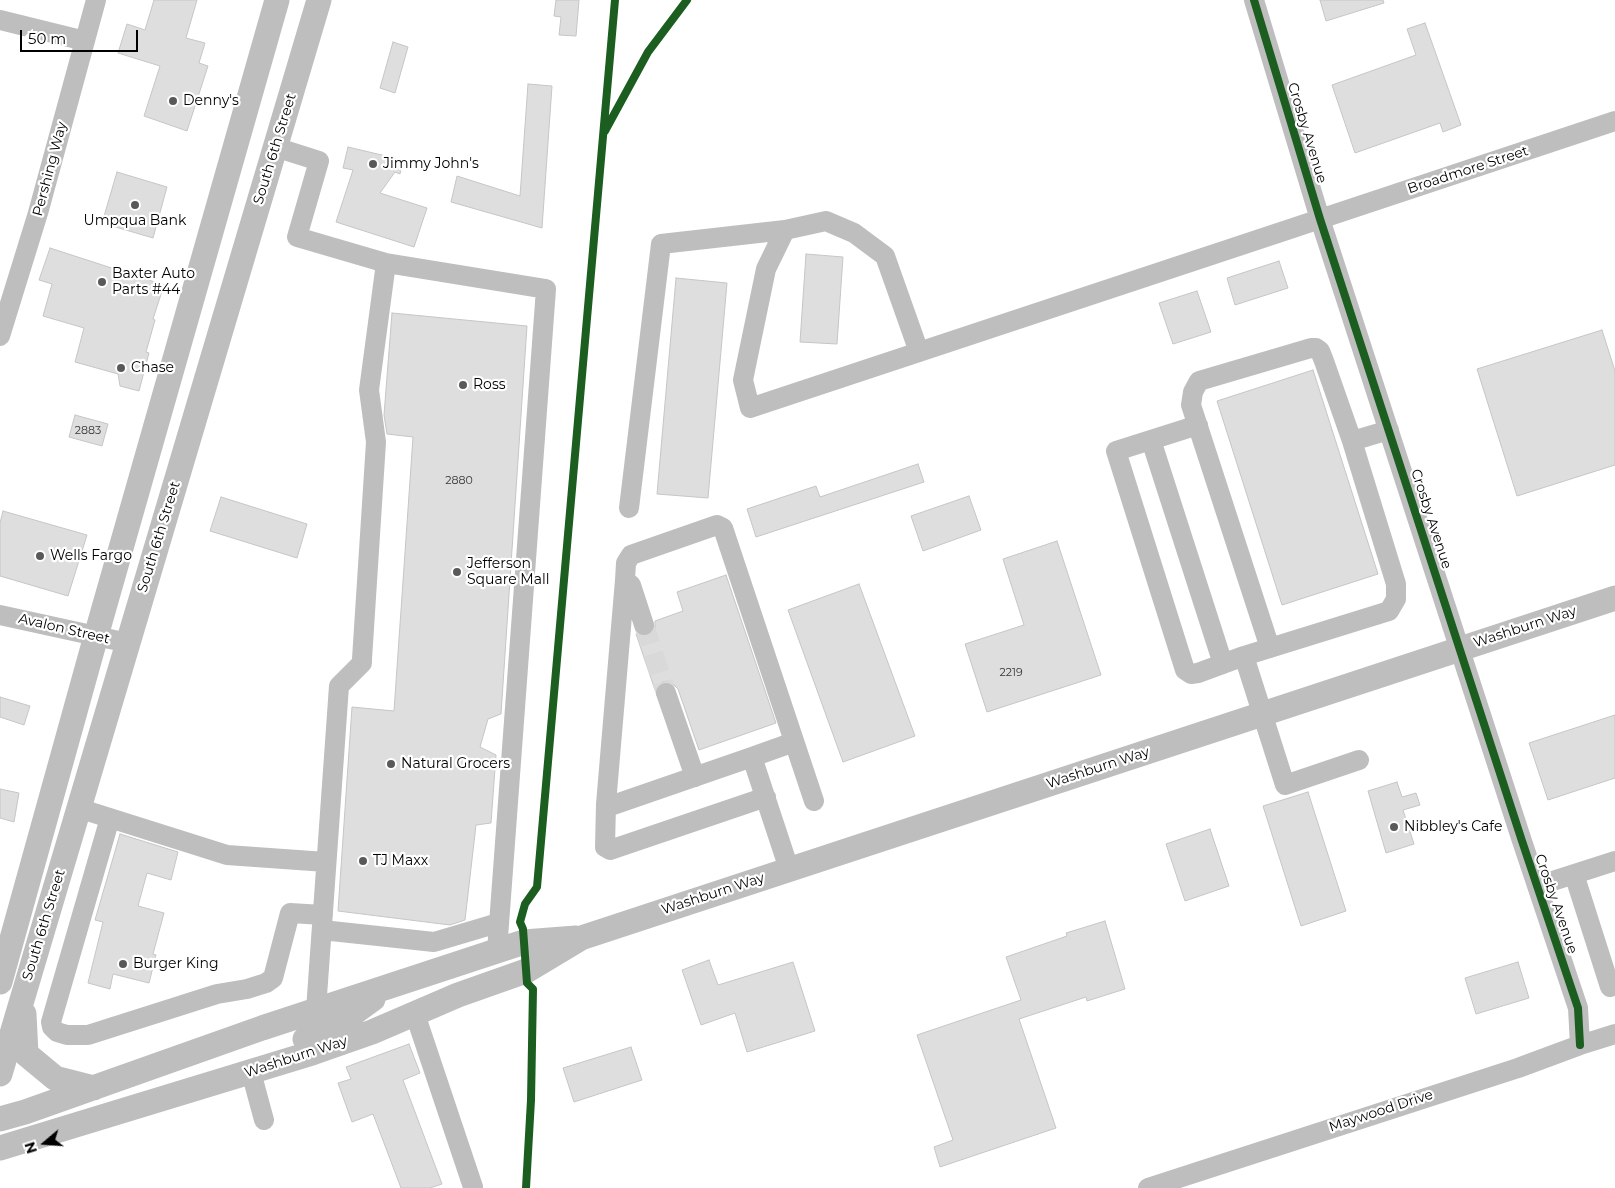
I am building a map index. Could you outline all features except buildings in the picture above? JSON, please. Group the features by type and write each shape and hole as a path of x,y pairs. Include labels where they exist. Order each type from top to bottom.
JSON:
{"main road":[{"name":"South 6th Street","path":"0,982 96,636 277,0"},
{"name":"South 6th Street","path":"0,1074 319,0"},
{"name":"Washburn Way","path":"0,1148 251,1072 372,1032 458,995 526,971 581,938 1615,598"},
{"name":"Washburn Way","path":"0,1119 25,1112 262,1028 524,942 581,938"},
{"path":"415,1014 410,1001 412,997 441,984 497,952"},
{"path":"251,1072 247,1059 329,1031 392,986"},
{"path":"23,995 26,1054 55,1078 94,1088"},
{"path":"174,1095 211,1063 237,1051 306,1028 316,1020 316,1010"}],"street":[{"name":"Pershing Way","path":"0,336 38,213 96,0"},
{"name":"Crosby Avenue","path":"1254,0 1320,219 1578,1008 1580,1045"},
{"path":"0,20 85,41"},
{"name":"Broadmore Street","path":"786,230 766,269 744,380 750,408 1615,121"},
{"path":"275,147 319,161 297,237 386,263 546,289 497,952"},
{"path":"629,508 661,244 786,230 826,221 854,233 885,256 919,352"},
{"path":"316,1010 339,686 362,663 376,442 369,390 386,263"},
{"path":"1198,425 1116,451 1186,670 1191,674 1198,673 1244,656 1389,612 1396,599 1396,584 1352,441 1320,351 1316,348 1311,348 1199,381 1193,392 1191,405 1198,425 1270,648"},
{"path":"1352,441 1389,430"},
{"path":"1151,440 1223,664"},
{"path":"766,797 610,850 605,847 606,804 626,563 631,555 717,526 723,528 814,801"},
{"path":"625,580 631,585 644,624"},
{"name":"Avalon Street","path":"0,615 128,643"},
{"path":"1244,656 1285,785 1359,760"},
{"path":"666,693 695,777"},
{"path":"606,804 613,805 794,742"},
{"path":"752,757 789,869"},
{"path":"78,808 227,855 326,862"},
{"path":"110,818 51,1022 52,1027 58,1032 67,1035 88,1035 217,994 247,989 266,983 273,978 290,913 322,923 434,942 498,923"},
{"path":"1537,886 1615,861"},
{"path":"1574,874 1610,987"},
{"path":"415,1014 473,1187"},
{"name":"Maywood Drive","path":"1148,1188 1518,1068 1615,1034"},
{"path":"251,1072 264,1120"}],"tunnel":[{"path":"644,625 666,693"}],"cycle path":[{"path":"526,1188 531,1100 533,989 527,983 523,929 520,922 525,904 537,887 615,0"},
{"path":"605,131 648,52 687,0"},
{"path":"1254,0 1320,219 1578,1008 1580,1045"}],"place":[{"name":"Denny's","path":"173,101"},
{"name":"Jimmy John's","path":"373,164"},
{"name":"Umpqua Bank","path":"135,205"},
{"name":"Baxter Auto Parts #44","path":"102,282"},
{"name":"Chase","path":"121,368"},
{"name":"Ross","path":"463,385"},
{"name":"Wells Fargo","path":"40,556"},
{"name":"Jefferson Square Mall","path":"457,572"},
{"name":"Natural Grocers","path":"391,764"},
{"name":"Nibbley's Cafe","path":"1394,827"},
{"name":"TJ Maxx","path":"363,861"},
{"name":"Burger King","path":"123,964"}]}
